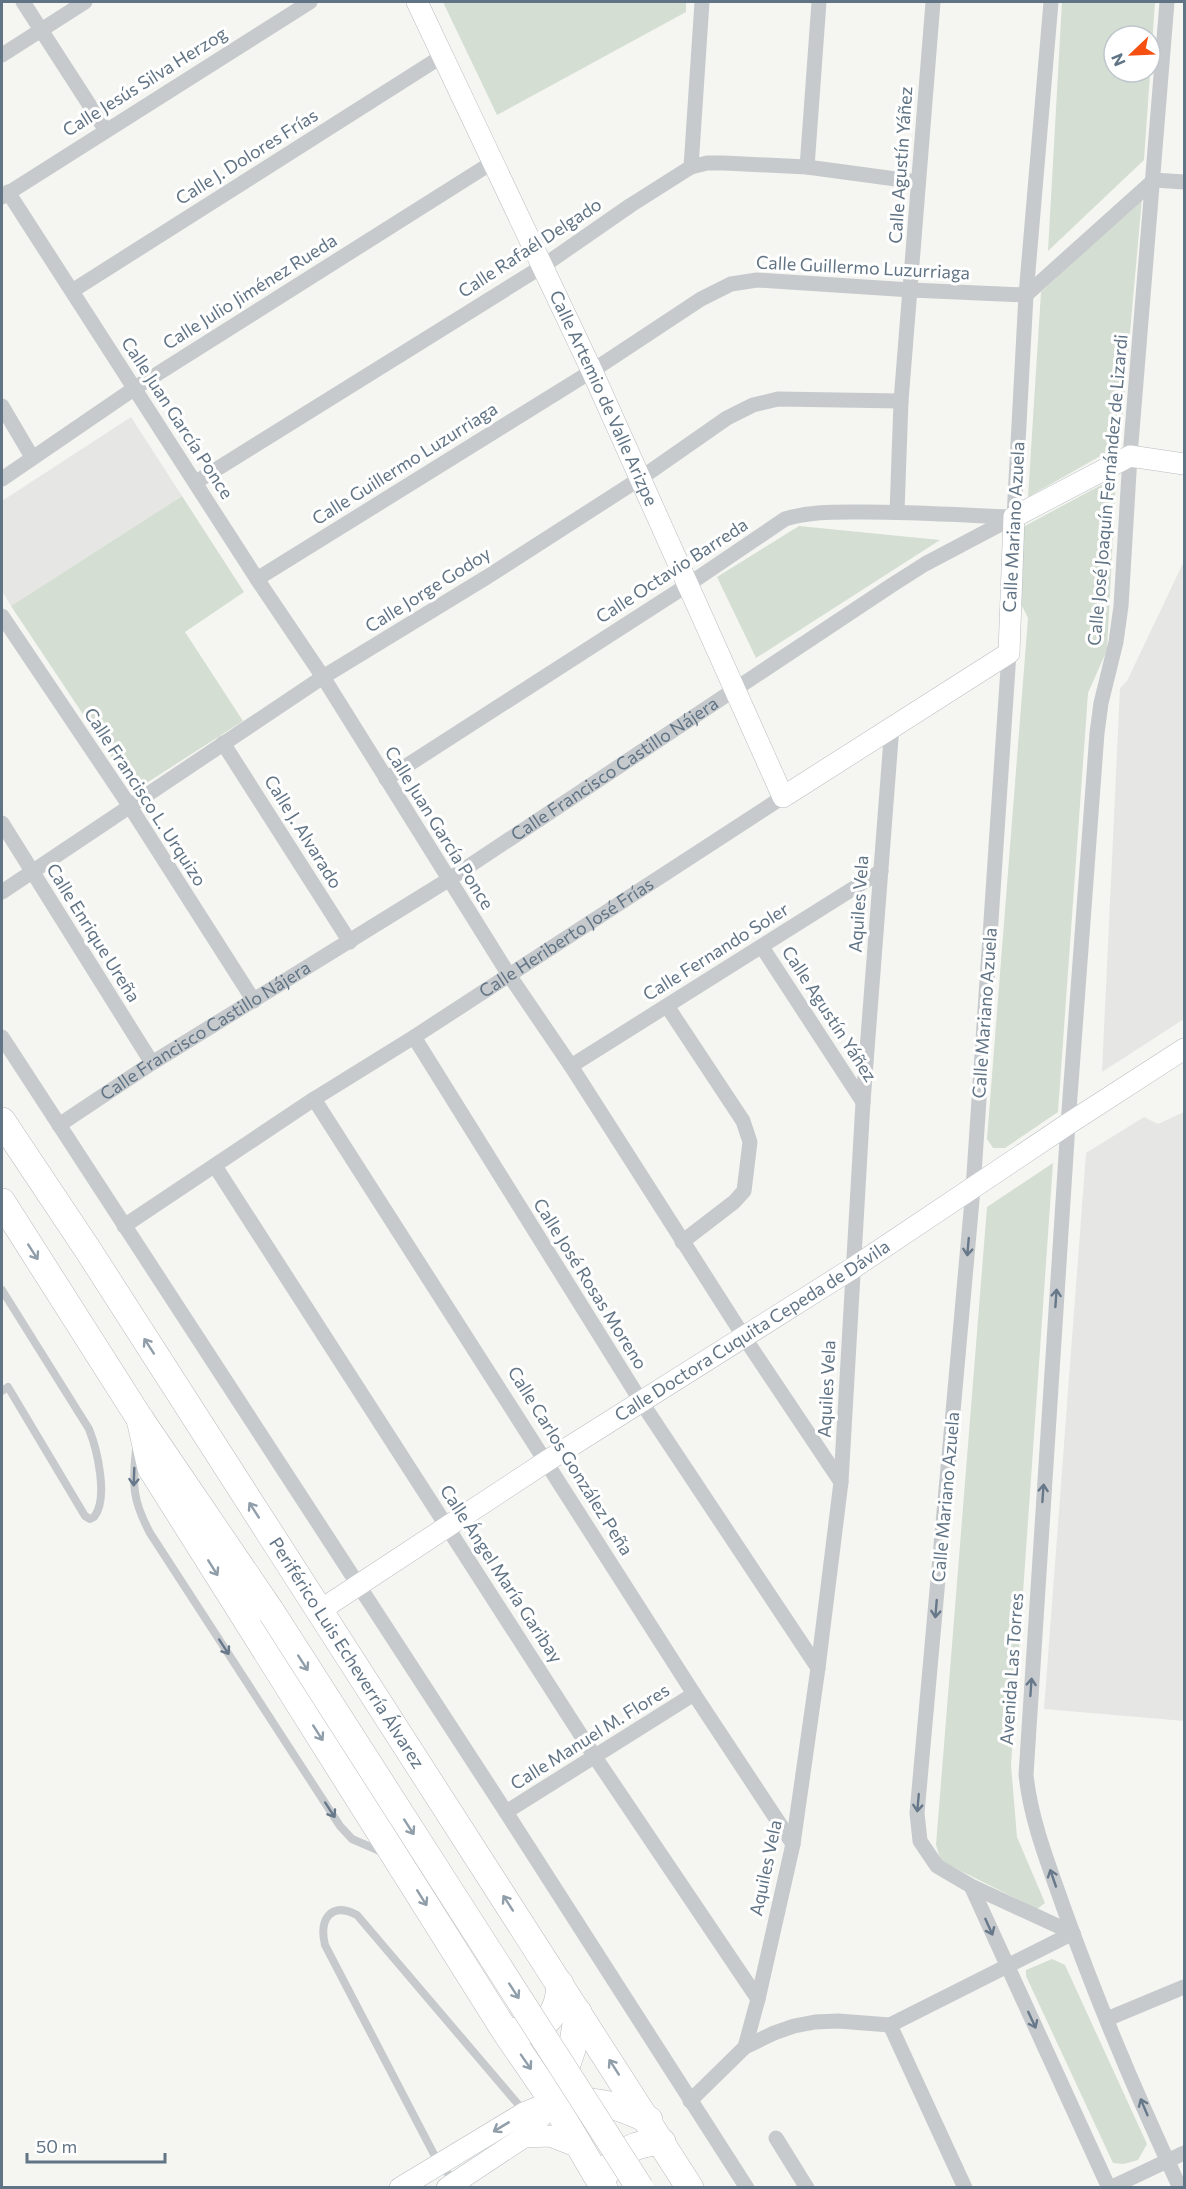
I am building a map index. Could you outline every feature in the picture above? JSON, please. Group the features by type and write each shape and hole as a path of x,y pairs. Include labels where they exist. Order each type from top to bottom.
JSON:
{"highway":[{"name":"Periférico Luis Echeverría Álvarez","path":"2,1121 88,1250 690,2187"},
{"path":"2,1202 140,1419 272,1613 640,2187"},
{"path":"140,1419 151,1468 505,2031 553,2101 601,2186"},
{"path":"505,2031 532,2030 554,2014 560,2001 560,1984"},
{"path":"553,2101 567,2067 578,2012"},
{"path":"553,2101 605,2103 619,2106 655,2131 642,2144 624,2152 610,2166 601,2186"}],"street":[{"path":"23,2 105,129"},
{"path":"2,55 85,2"},
{"name":"Calle Jesús Silva Herzog","path":"5,195 105,129 310,2"},
{"name":"Calle Artemio de Valle Arizpe","path":"417,2 592,371 783,797"},
{"path":"691,166 702,2"},
{"path":"807,167 819,2"},
{"name":"Calle Agustín Yáñez","path":"897,512 901,401 933,2"},
{"name":"Calle Mariano Azuela","path":"1051,2 1026,295 1009,653 973,1189 917,1813 920,1842 937,1866 971,1886 1073,1933"},
{"name":"Calle José Joaquín Fernández de Lizardi","path":"1068,1124 1097,733 1101,703 1116,642 1119,615 1167,2"},
{"name":"Calle J. Dolores Frías","path":"72,291 444,55"},
{"name":"Calle Julio Jiménez Rueda","path":"2,479 135,388 493,162"},
{"name":"Calle Rafaél Delgado","path":"196,482 543,266 691,166 724,163 807,167 918,182"},
{"path":"1026,295 1154,180 1185,182"},
{"name":"Calle Juan García Ponce","path":"5,195 72,291 257,579 323,677 509,975 571,1066 682,1242 841,1482"},
{"name":"Calle Guillermo Luzurriaga","path":"257,579 592,371 701,299 732,284 757,280 1026,295"},
{"name":"Calle Jorge Godoy","path":"2,892 323,677 487,577 728,418 753,405 778,399 901,401"},
{"path":"2,406 32,457"},
{"path":"1130,456 1185,465"},
{"name":"Calle Francisco Castillo Nájera","path":"59,1125 152,1064 448,880 925,564 1130,456"},
{"name":"Calle Octavio Barreda","path":"386,779 689,584 785,519 801,514 897,512 1014,517"},
{"name":"Calle Francisco L. Urquizo","path":"2,616 129,805 254,1001"},
{"name":"Calle Heriberto José Frías","path":"124,1226 314,1099 414,1037 892,726 1009,653"},
{"name":"Aquiles Vela","path":"745,2047 793,1844 841,1482 863,1102 892,726"},
{"name":"Calle J. Alvarado","path":"223,743 350,942"},
{"name":"Calle Enrique Ureña","path":"2,823 152,1064"},
{"name":"Calle Fernando Soler","path":"571,1066 881,871"},
{"name":"Calle Agustín Yáñez","path":"762,947 863,1102"},
{"path":"667,1006 743,1121 750,1142 747,1183 741,1197 682,1242"},
{"path":"2,1037 747,2187"},
{"name":"Calle José Rosas Moreno","path":"414,1037 642,1403 818,1668"},
{"name":"Calle Doctora Cuquita Cepeda de Dávila","path":"319,1611 547,1461 853,1268 1068,1124 1185,1050"},
{"name":"Calle Carlos González Peña","path":"314,1099 694,1694 793,1844"},
{"name":"Avenida Las Torres","path":"1068,1124 1026,1775 1037,1832 1073,1933 1107,2019 1180,2187"},
{"name":"Calle Ángel María Garibay","path":"215,1166 595,1757 758,1999"},
{"name":"Calle Manuel M. Flores","path":"506,1812 694,1694"},
{"path":"971,1886 1110,2187 1185,2153"},
{"path":"690,2100 745,2047 794,2026 815,2022 838,2021 890,2025 1073,1933"},
{"path":"1107,2019 1185,1988"},
{"path":"890,2025 965,2187"},
{"path":"400,2187 524,2113 553,2101"},
{"path":"455,2185 524,2137 553,2101"},
{"path":"524,2137 550,2136 581,2148"},
{"path":"776,2138 807,2187"}],"lane":[{"path":"2,1290 91,1435 96,1453 102,1502 94,1517 90,1519 85,1516 8,1387 2,1391"},
{"path":"455,2185 439,2164 325,1945 322,1931 325,1918 335,1911 346,1909 357,1915 524,2113"}],"shaded area":[{"path":"443,2 686,2 686,12 497,115"},
{"path":"1062,2 1155,2 1153,24 1102,24 1102,84 1149,84 1144,160 1048,251"},
{"path":"1142,198 1120,445 1028,497 1041,292"},
{"path":"131,417 182,496 11,606 2,591 2,501"},
{"path":"1116,477 1107,650 1088,693 1058,1112 1005,1148 993,1148 987,1139 1028,618 1018,598 1023,527"},
{"path":"182,496 244,592 185,632 243,721 134,791 11,606"},
{"path":"799,526 940,540 756,658 717,577"},
{"path":"1184,561 1184,1019 1102,1072 1120,688 1127,681"},
{"path":"1184,1112 1184,1721 1044,1709 1086,1153 1144,1117 1158,1124"},
{"path":"1053,1163 1011,1765 1017,1837 1045,1903 1037,1909 941,1861 936,1845 987,1207"},
{"path":"1052,1959 1065,1965 1147,2144 1138,2160 1124,2164 1113,2163 1026,1976 1026,1970"}]}
